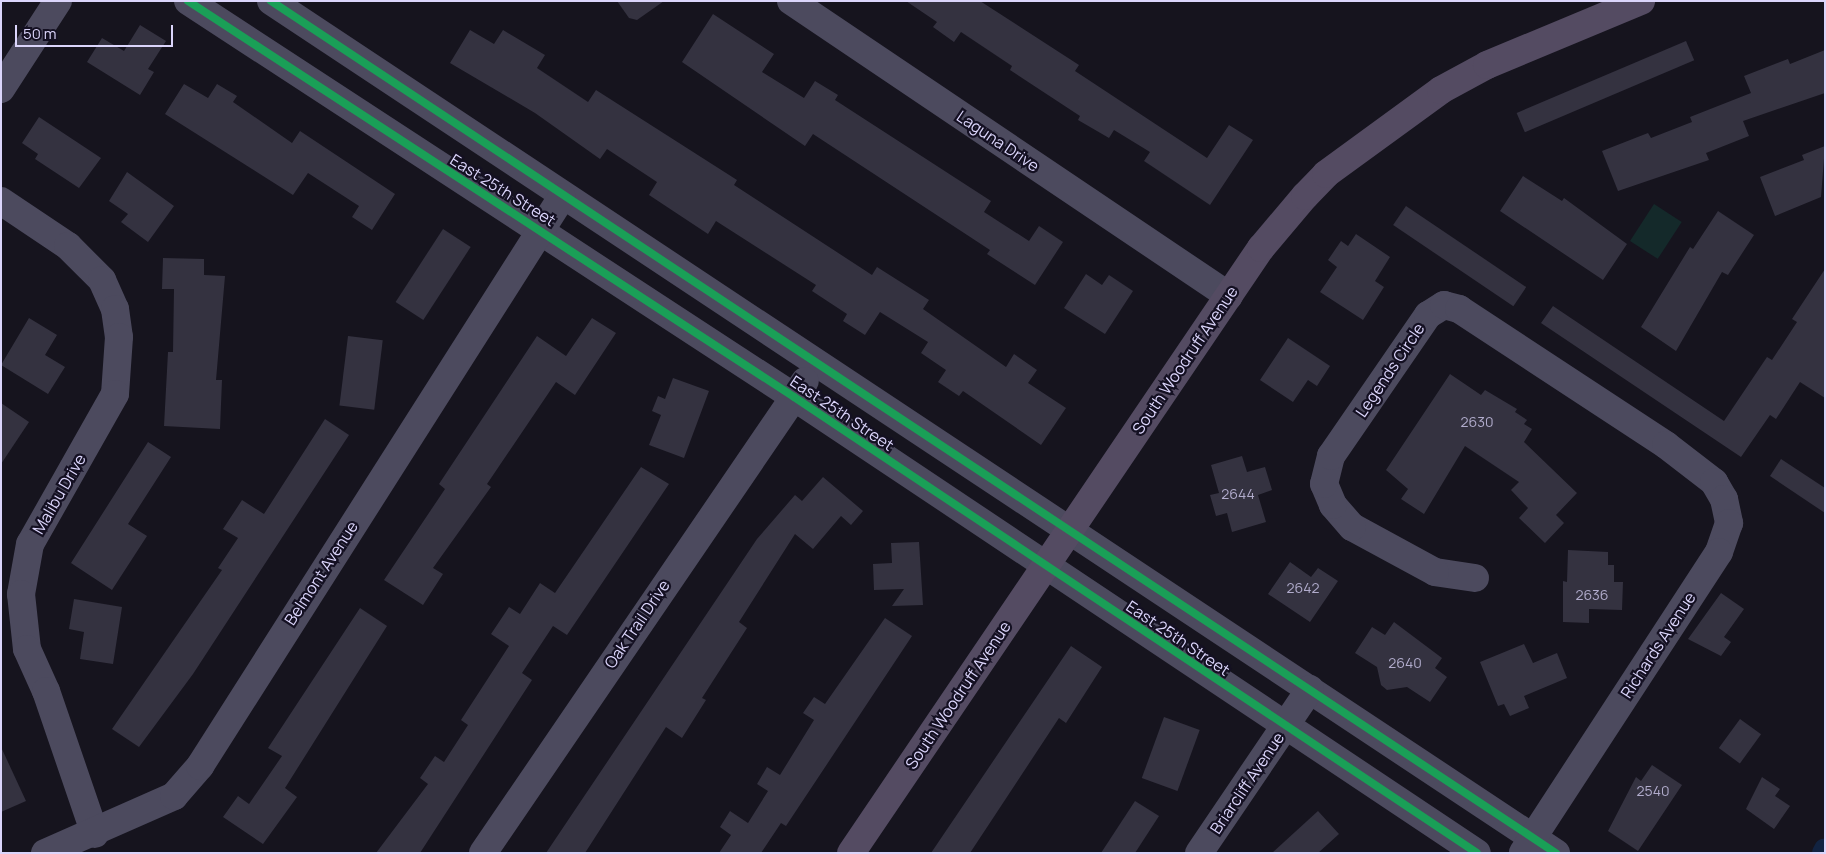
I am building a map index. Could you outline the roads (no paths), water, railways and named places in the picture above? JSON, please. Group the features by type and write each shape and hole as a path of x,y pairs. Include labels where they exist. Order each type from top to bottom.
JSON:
{"main road":[{"name":"South Woodruff Avenue","path":"851,853 1261,248 1310,190 1400,116 1488,65 1641,1"}],"street":[{"path":"1,88 58,1"},
{"name":"East 25th Street","path":"188,1 330,98 541,230 794,397 1477,853"},
{"name":"East 25th Street","path":"271,1 816,366 1069,529 1310,689 1528,845 1556,853"},
{"name":"Laguna Drive","path":"790,1 1229,296"},
{"name":"Belmont Avenue","path":"45,853 95,834 174,796 200,766 562,197"},
{"name":"Malibu Drive","path":"1,201 68,246 102,280 115,309 120,338 115,394 30,544 21,594 27,649 46,690 95,834"},
{"name":"Legends Circle","path":"1475,578 1435,572 1406,559 1352,527 1333,506 1324,484 1331,456 1428,315 1444,305 1459,309 1666,445"},
{"name":"Oak Trail Drive","path":"483,853 816,366"},
{"name":"Richards Avenue","path":"1528,845 1719,552 1730,523 1724,499 1714,482 1666,445"},
{"name":"Briarcliff Avenue","path":"1199,853 1310,689"}],"waterway":[{"path":"1823,853 1825,849"}]}
